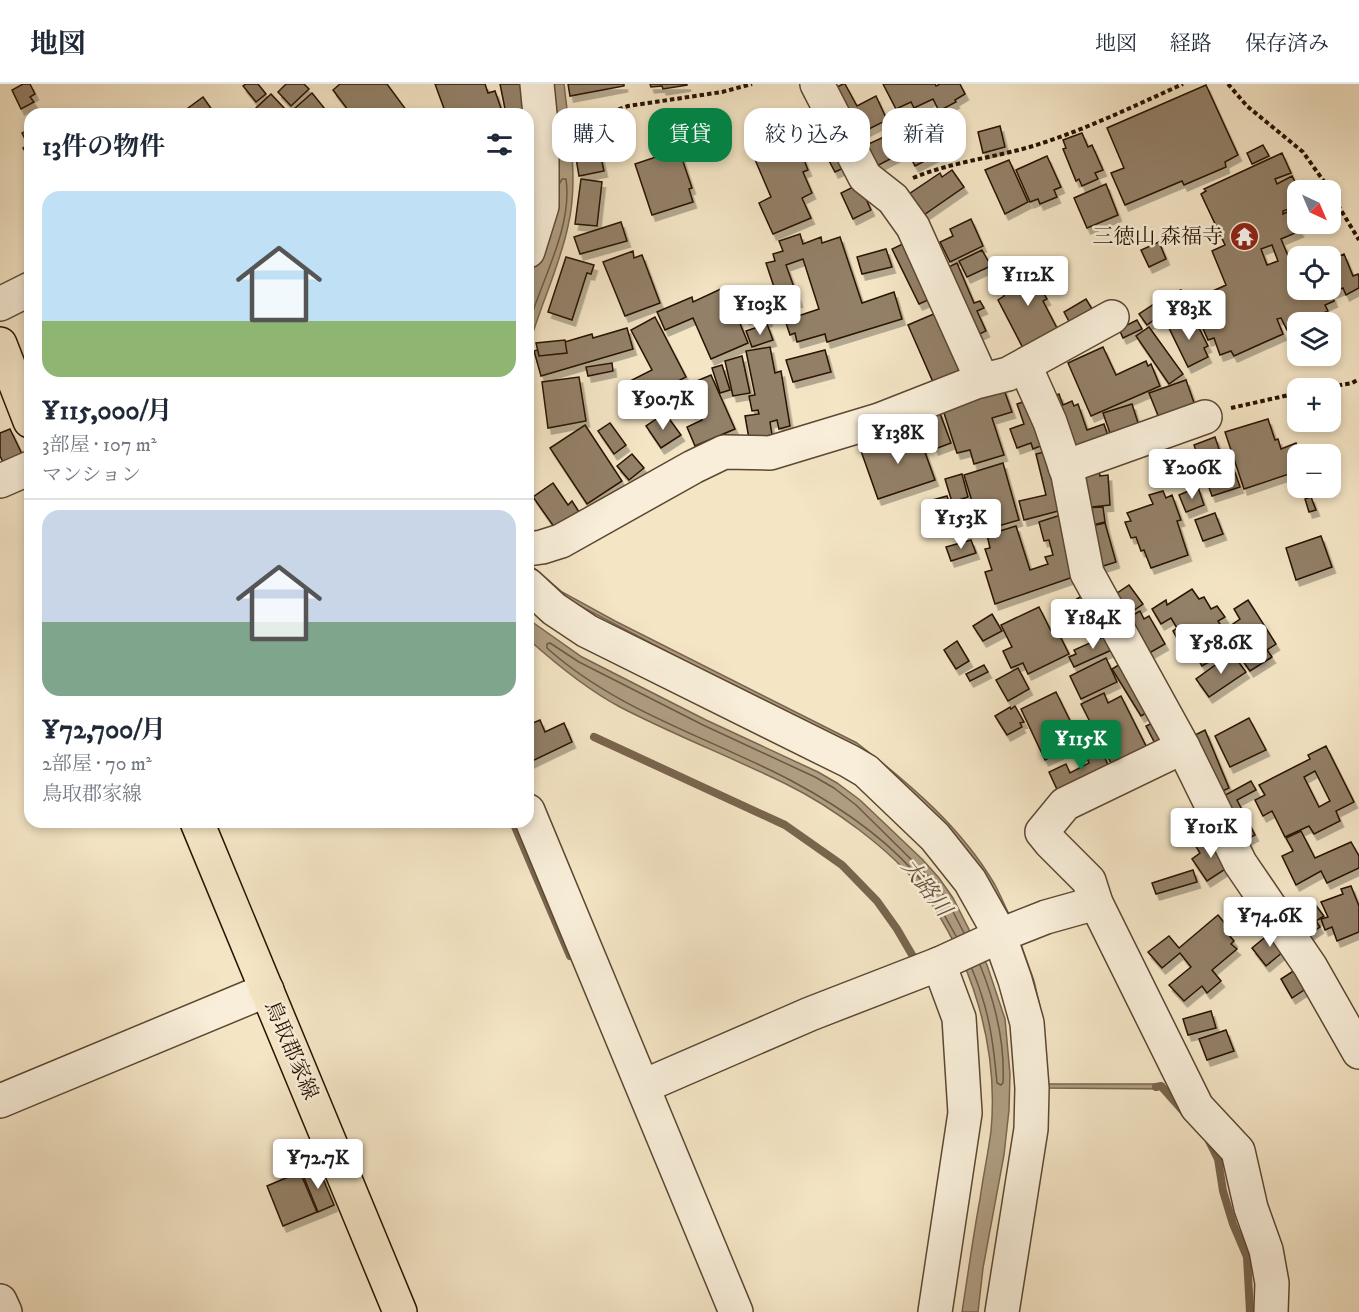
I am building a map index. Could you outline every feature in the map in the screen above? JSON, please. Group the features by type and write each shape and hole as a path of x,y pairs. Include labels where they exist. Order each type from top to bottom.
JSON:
{"main road":[{"path":"0,344 24,406"},
{"name":"鳥取郡家線","path":"200,828 400,1312"}],"street":[{"path":"534,232 542,206 542,134 537,84"},
{"path":"817,84 865,177 890,196 913,227 982,380"},
{"path":"0,304 24,292"},
{"path":"534,548 561,541 724,452 770,453 879,420 982,380 1008,374 1113,317"},
{"path":"1025,366 1050,422 1065,466 1087,573 1183,747 1240,863 1310,966 1359,1052"},
{"path":"1065,466 1205,417"},
{"path":"0,481 24,471"},
{"path":"534,591 554,609 587,631 866,771 935,837 970,881 999,937 1015,980 1027,1023 1032,1088 1031,1129 1002,1312"},
{"path":"1183,747 1065,804 1042,832 1089,881 1096,903 1197,1107 1238,1151 1251,1208 1266,1250 1272,1283 1271,1312"},
{"path":"534,826 644,1086 736,1312"},
{"path":"644,1086 810,1014 940,963 1046,917 1096,903"},
{"path":"935,1312 965,1113 959,1018 940,963"},
{"path":"0,1101 267,990"},
{"path":"0,1301 5,1312"}],"path":[{"path":"542,134 628,106 722,92 752,84"},
{"path":"890,196 913,178 940,168 1032,146 1082,129 1183,84"},
{"path":"1228,84 1247,106 1303,152 1322,180"},
{"path":"1341,210 1359,240"},
{"path":"1341,385 1359,379"},
{"path":"1205,417 1241,404 1287,395"}],"water":[{"path":"546,84 564,84 567,108 552,108 552,162 572,162 571,209 564,242 534,331 534,264 549,218"},
{"path":"534,568 562,592 615,621 857,743 915,790 967,844 995,885 1011,918 853,745 689,663 559,594 534,573"},
{"name":"大路川","path":"534,623 582,657 837,783 860,800 923,860 953,898 987,965 1005,1019 1010,1074 1004,1155 983,1268 978,1312 962,1312 991,1131 991,1067 986,1036 968,974 940,917 922,890 894,860 860,830 822,804 786,784 620,707 560,667 534,644"},
{"path":"1018,936 1034,981 1043,1019 1048,1084 1164,1084 1164,1089 1044,1088 1014,937"}],"building":[{"path":"23,84 30,84 35,94 30,97 34,102 21,109 12,90"},
{"path":"258,84 266,94 256,102 243,86"},
{"path":"286,84 304,84 309,89 291,106 278,92"},
{"path":"340,84 387,84 405,108 346,108 333,90"},
{"path":"435,84 485,84 488,93 495,91 501,108 444,108"},
{"path":"500,84 520,84 525,108 505,108"},
{"path":"568,84 624,84 624,86 570,96"},
{"path":"650,84 687,85 663,89 662,86 651,87"},
{"path":"845,84 857,106 876,96 882,109 882,122 870,128 870,108 838,108 829,91"},
{"path":"883,84 935,84 936,86 960,84 965,94 945,108 938,108 933,99 914,108 911,102 895,108"},
{"path":"1206,85 1238,155 1225,162 1226,167 1184,185 1182,181 1125,205 1111,173 1124,168 1107,128"},
{"path":"312,93 324,108 295,108"},
{"path":"271,94 284,108 256,108"},
{"path":"203,97 211,108 188,108"},
{"path":"1000,126 1005,147 983,153 978,132"},
{"path":"1082,133 1088,147 1092,145 1103,170 1095,173 1098,179 1082,186 1079,179 1076,181 1063,149 1066,148 1063,140"},
{"path":"882,138 882,162 885,162 873,168 870,162 870,143"},
{"path":"1263,145 1269,156 1252,164 1247,153"},
{"path":"1282,153 1291,173 1275,179 1277,184 1292,176 1294,180 1287,180 1287,210 1283,211 1283,214 1287,212 1287,234 1293,234 1281,239 1287,253 1287,300 1334,300 1325,305 1328,311 1287,312 1287,330 1281,318 1277,319 1283,334 1234,356 1231,351 1220,355 1214,338 1208,340 1191,301 1226,285 1212,251 1225,245 1201,194 1206,191 1204,189","holes":["1272,245 1278,261 1267,265 1261,249"]},
{"path":"1047,156 1061,187 1054,190 1057,197 1040,204 1038,199 1030,202 1016,170"},
{"path":"648,160 648,162 683,162 692,188 689,189 693,202 652,215 635,164"},
{"path":"1009,160 1028,202 1005,214 985,170"},
{"path":"577,162 602,162 604,171 579,176"},
{"path":"756,162 805,162 808,170 803,172 812,193 802,198 811,218 773,234 759,203 771,197"},
{"path":"830,162 846,162 848,166 835,172"},
{"path":"952,170 964,187 918,219 903,198 940,173 942,177"},
{"path":"581,179 602,182 597,226 575,224"},
{"path":"859,184 871,210 853,219 841,193"},
{"path":"1106,184 1118,215 1087,228 1074,198"},
{"path":"971,219 983,246 950,262 940,242 953,236 950,229"},
{"path":"621,222 627,241 580,254 574,237"},
{"path":"800,234 803,244 821,237 822,243 840,237 862,303 894,292 902,319 827,342 825,334 797,342 795,333 790,335 766,263 775,261 773,254 783,251 779,241","holes":["803,259 819,309 798,316 793,302 799,301 786,265"]},
{"path":"907,242 935,297 919,304 892,249"},
{"path":"1159,242 1166,259 1149,267 1141,250"},
{"path":"886,249 892,267 862,274 857,257"},
{"path":"982,250 991,266 967,277 959,261"},
{"path":"633,251 634,258 642,255 660,303 625,316 603,262"},
{"path":"1344,254 1353,276 1358,274 1359,288 1346,295 1343,288 1341,289 1341,255"},
{"path":"566,257 594,265 591,274 587,273 572,320 548,312"},
{"path":"957,263 974,303 980,301 984,308 977,311 986,331 969,339 940,271"},
{"path":"1043,264 1051,280 1040,287 1047,299 1043,301 1059,332 1024,350 998,300 1004,296 999,287"},
{"path":"725,287 748,343 711,359 693,318 665,330 657,312 692,297 693,302"},
{"path":"754,289 769,320 756,327 751,316 746,319 742,310 750,304 745,293"},
{"path":"1181,290 1187,306 1171,312 1165,296"},
{"path":"1086,299 1094,312 1071,325 1064,312"},
{"path":"1154,304 1162,314 1147,325 1139,314"},
{"path":"936,313 960,371 933,382 908,325"},
{"path":"1185,315 1191,327 1197,324 1208,346 1204,348 1208,357 1188,367 1167,324"},
{"path":"655,317 686,377 638,401 628,382 652,370 631,330"},
{"path":"1137,320 1142,329 1123,338 1119,329"},
{"path":"767,324 773,340 752,347 746,331"},
{"path":"1149,327 1183,374 1169,384 1136,336"},
{"path":"627,328 633,349 541,376 534,351 592,334 593,338"},
{"path":"565,340 567,353 539,356 536,343"},
{"path":"770,347 775,373 781,371 790,426 779,429 777,420 770,422 772,435 749,439 745,416 759,414 758,410 752,411 749,396 755,395 746,351"},
{"path":"1103,347 1116,375 1146,361 1148,366 1151,364 1160,386 1091,416 1068,363"},
{"path":"825,350 831,372 793,382 786,360"},
{"path":"742,356 750,393 733,396 725,361"},
{"path":"612,363 613,371 588,376 586,367"},
{"path":"722,365 730,390 720,393 712,368"},
{"path":"711,375 735,429 695,446 687,427 702,420 698,410 692,413 683,393 687,391 685,386"},
{"path":"579,377 586,421 548,428 542,382"},
{"path":"1186,380 1197,411 1161,423 1149,393"},
{"path":"1003,387 1012,412 992,418 1004,455 974,464 970,450 957,453 942,407"},
{"path":"1059,394 1063,405 1072,401 1074,406 1078,404 1087,430 1104,424 1110,442 1074,455 1052,397"},
{"path":"1032,399 1048,443 1033,449 1031,443 1017,448 1010,429 1024,424 1017,404"},
{"path":"1132,404 1140,429 1113,442 1103,413"},
{"path":"938,408 951,443 935,449 923,414"},
{"path":"665,413 681,435 661,448 646,426"},
{"path":"1268,419 1275,440 1278,439 1281,449 1287,447 1287,475 1244,489 1225,432"},
{"path":"610,423 626,445 614,454 598,431"},
{"path":"585,425 622,481 587,504 550,448"},
{"path":"10,429 22,454 3,462 0,456 0,433"},
{"path":"917,430 935,480 878,499 861,451"},
{"path":"1215,437 1226,470 1233,467 1240,487 1212,496 1194,445"},
{"path":"1053,450 1066,509 1024,520 1019,501 1046,495 1036,454"},
{"path":"632,454 644,468 629,480 617,466"},
{"path":"1003,463 1019,520 981,531 964,475"},
{"path":"1099,471 1100,476 1108,475 1110,505 1083,508 1080,472"},
{"path":"962,474 968,497 952,502 945,479"},
{"path":"553,483 568,505 572,501 581,515 557,531 534,496"},
{"path":"1198,487 1204,505 1186,512 1179,495"},
{"path":"1163,491 1166,498 1172,495 1181,520 1177,521 1188,555 1151,568 1144,550 1141,551 1136,537 1131,538 1125,522 1131,521 1127,513 1153,504 1149,495"},
{"path":"947,496 957,525 940,531 929,501"},
{"path":"1311,498 1316,510 1309,512 1305,499"},
{"path":"1103,507 1105,522 1089,526 1083,508"},
{"path":"1067,513 1079,575 995,604 985,572 992,570 985,549 990,548 987,535 1016,526 1030,570 1048,564 1045,557 1053,555 1049,540 1044,541 1039,522"},
{"path":"1215,513 1223,534 1203,541 1195,520"},
{"path":"1105,523 1116,562 1097,568 1087,527"},
{"path":"1321,536 1332,567 1296,580 1286,548"},
{"path":"971,540 976,553 951,561 946,547"},
{"path":"1129,585 1143,604 1124,617 1110,598"},
{"path":"1192,589 1199,599 1204,597 1211,609 1217,606 1225,617 1218,621 1235,647 1202,666 1187,640 1180,644 1173,631 1177,628 1171,618 1161,624 1152,609 1166,600 1167,605"},
{"path":"1086,593 1109,630 1094,638 1072,602"},
{"path":"1248,600 1276,644 1267,650 1272,657 1250,671 1242,660 1253,653 1233,624 1240,619 1234,609"},
{"path":"1039,607 1052,633 1057,630 1069,654 1028,674 1023,663 1011,668 1003,651 1012,647 1001,625"},
{"path":"1140,611 1144,619 1149,616 1165,644 1146,655 1126,619"},
{"path":"992,614 1002,631 983,641 973,626"},
{"path":"1110,634 1116,648 1074,667 1069,657 1076,654 1074,650"},
{"path":"957,641 969,661 956,669 944,650"},
{"path":"1232,653 1246,672 1209,697 1196,679"},
{"path":"1106,658 1117,682 1081,699 1070,676"},
{"path":"1125,661 1153,709 1141,716 1112,669"},
{"path":"984,665 988,672 970,681 966,674"},
{"path":"1018,668 1029,689 1008,701 996,680"},
{"path":"1056,692 1081,743 1045,760 1021,709"},
{"path":"1104,693 1108,703 1121,696 1150,754 1115,771 1081,704"},
{"path":"1015,706 1024,722 1020,723 1022,727 1007,735 995,716"},
{"path":"1249,718 1266,750 1230,767 1215,736"},
{"path":"1161,719 1173,746 1160,753 1146,726"},
{"path":"540,720 545,732 564,723 572,742 534,760 534,722"},
{"path":"1205,730 1229,788 1215,795 1191,737"},
{"path":"1098,742 1111,772 1060,796 1049,772 1066,764 1070,773 1089,763 1083,749"},
{"path":"1326,746 1354,802 1336,811 1340,821 1314,834 1309,826 1285,837 1272,811 1263,816 1255,800 1265,795 1259,785 1310,759 1308,755","holes":["1315,771 1330,801 1319,807 1304,777"]},
{"path":"1251,781 1256,790 1237,800 1255,835 1240,843 1218,799"},
{"path":"1301,831 1315,858 1351,842 1359,856 1359,868 1327,883 1321,871 1296,885 1282,856 1293,851 1286,838"},
{"path":"1210,836 1233,864 1207,881 1192,859 1200,853 1195,845"},
{"path":"1193,870 1197,882 1156,894 1152,883"},
{"path":"1351,886 1359,906 1359,932 1337,941 1332,927 1325,930 1321,919 1328,917 1321,902 1343,894 1341,889"},
{"path":"1254,898 1268,916 1253,929 1238,911"},
{"path":"1314,903 1324,916 1316,921 1320,927 1302,939 1286,918 1305,904 1308,908"},
{"path":"1218,915 1227,926 1224,929 1234,941 1231,944 1237,949 1212,970 1221,981 1207,993 1202,986 1184,1001 1169,985 1191,967 1180,953 1162,968 1148,952 1169,936 1179,948"},
{"path":"1275,929 1289,947 1266,966 1252,948"},
{"path":"1301,966 1313,984 1292,998 1281,979"},
{"path":"1211,1011 1216,1028 1188,1035 1183,1019"},
{"path":"1226,1030 1234,1051 1207,1060 1199,1039"},
{"path":"318,1167 334,1205 318,1212 303,1175"},
{"path":"300,1172 317,1212 283,1226 267,1186"}],"waterway":[{"path":"594,737 785,825 842,865 877,901 918,965"},
{"path":"516,828 570,956"},
{"path":"1156,1087 1161,1086 1184,1112"},
{"path":"1209,1141 1218,1159 1223,1191 1233,1224 1247,1257 1250,1312"}],"place":[{"name":"三徳山 森福寺","path":"1244,236"}]}
